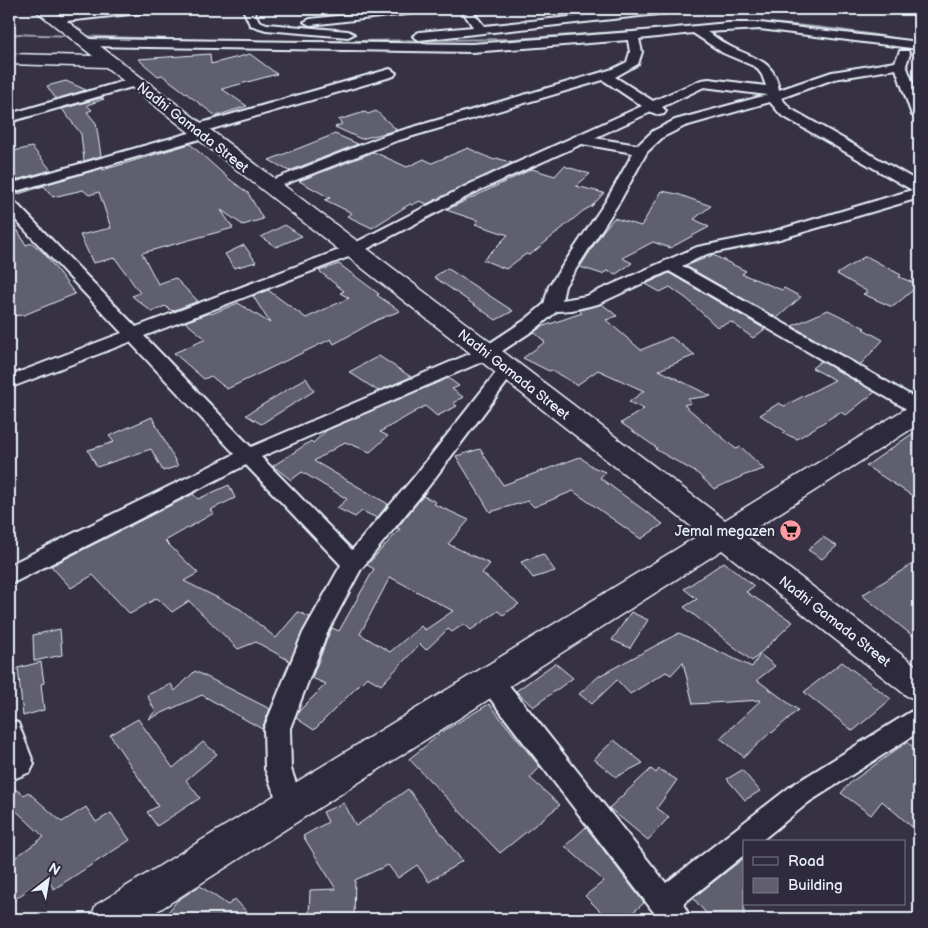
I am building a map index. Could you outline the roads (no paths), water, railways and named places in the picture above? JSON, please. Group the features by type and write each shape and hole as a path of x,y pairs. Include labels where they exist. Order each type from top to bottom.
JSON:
{"street":[{"name":"Nadhi Gamada Street","path":"42,9 919,686"},
{"path":"61,23 141,9"},
{"path":"248,9 254,23 266,26 401,38 677,9"},
{"path":"266,26 424,9"},
{"path":"466,9 481,30"},
{"path":"83,41 464,48 633,36 695,29 760,26 912,46 919,54"},
{"path":"695,29 727,50 760,64 773,84 773,94 786,112 919,188"},
{"path":"270,186 391,138 617,72 632,64 636,52 633,36"},
{"path":"9,575 248,456 487,353 531,324 552,306 557,286 608,210 642,150 658,134 680,123 802,84 832,76 900,65 912,46"},
{"path":"9,52 105,58"},
{"path":"9,60 105,58"},
{"path":"900,65 919,115"},
{"path":"9,189 390,73"},
{"path":"605,76 650,106 680,123"},
{"path":"9,116 135,82"},
{"path":"9,382 354,250 475,187 701,84 709,82 773,94"},
{"path":"579,140 642,150"},
{"path":"552,306 572,305 592,300 703,250 770,237 919,194"},
{"path":"9,204 353,564"},
{"path":"110,919 724,536 919,410 669,265"},
{"path":"291,806 278,769 277,728 315,633 353,564 422,482 508,370"},
{"path":"491,681 671,911 743,846"},
{"path":"749,840 800,794 919,719"},
{"path":"9,731 21,764 9,770"}],"waterway":[{"path":"729,24 776,23 800,25 919,42"},
{"path":"280,42 514,39 689,27"},
{"path":"9,34 267,42"}],"place":[{"name":"Jemal megazen","path":"791,531"}]}
